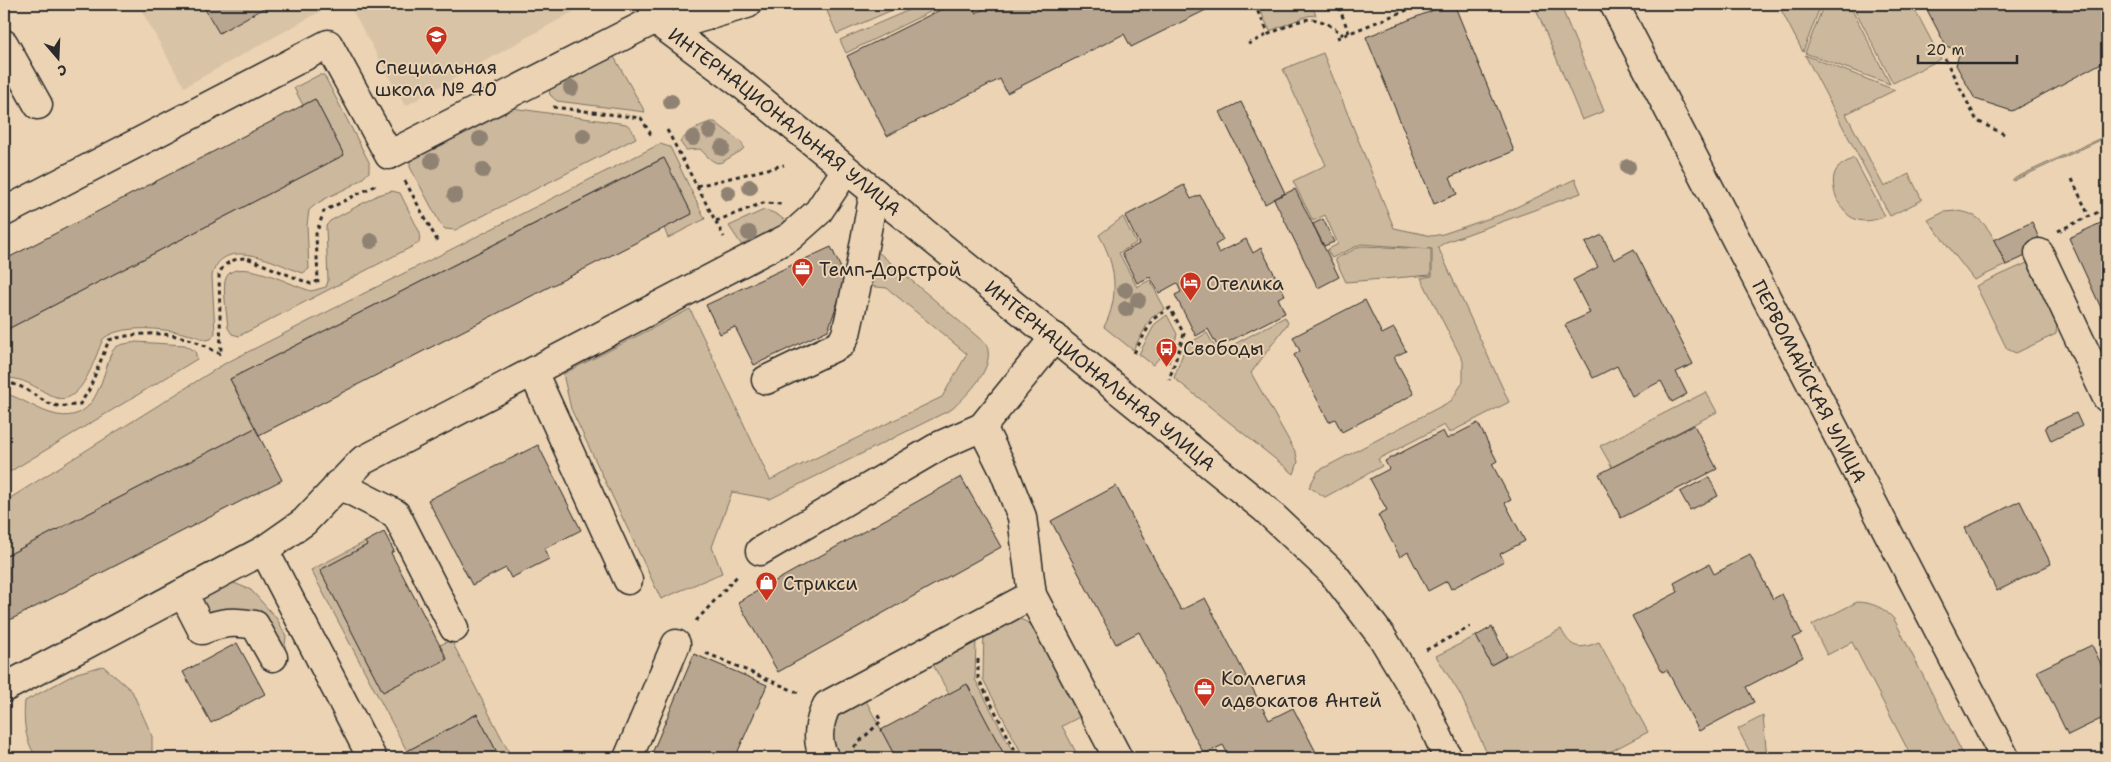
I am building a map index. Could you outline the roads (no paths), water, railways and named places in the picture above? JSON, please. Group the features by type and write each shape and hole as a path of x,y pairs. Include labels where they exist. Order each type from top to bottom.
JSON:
{"street":[{"path":"4,212 328,44 389,155 659,16 747,4"},
{"name":"ПЕРВОМАЙСКАЯ УЛИЦА","path":"1614,4 2005,758"},
{"name":"ИНТЕРНАЦИОНАЛЬНАЯ УЛИЦА","path":"659,16 1265,509 1332,572 1382,637 1425,708 1448,758"},
{"path":"4,44 38,105"},
{"path":"4,688 264,550 304,522 338,484 362,461 790,237 818,212 846,170"},
{"path":"766,380 841,344 846,334 874,192"},
{"path":"2039,253 2107,398"},
{"path":"760,552 941,445 982,427 1055,337"},
{"path":"533,372 628,580"},
{"path":"982,427 1004,472 1022,517 1032,595 1118,758"},
{"path":"338,484 396,514 454,628"},
{"path":"264,550 372,758"},
{"path":"183,593 202,630 218,623 236,621 254,624 274,657"},
{"path":"837,755 819,739 820,718 827,705 1032,595"},
{"path":"628,758 677,642"}],"place":[{"name":"Специальная школа № 40","path":"436,55"},
{"name":"Темп-Дорстрой","path":"803,288"},
{"name":"Отелика","path":"1190,302"},
{"name":"Свободы","path":"1167,367"},
{"name":"Стрикси","path":"767,602"},
{"name":"Коллегия адвокатов Антей","path":"1205,708"}]}
